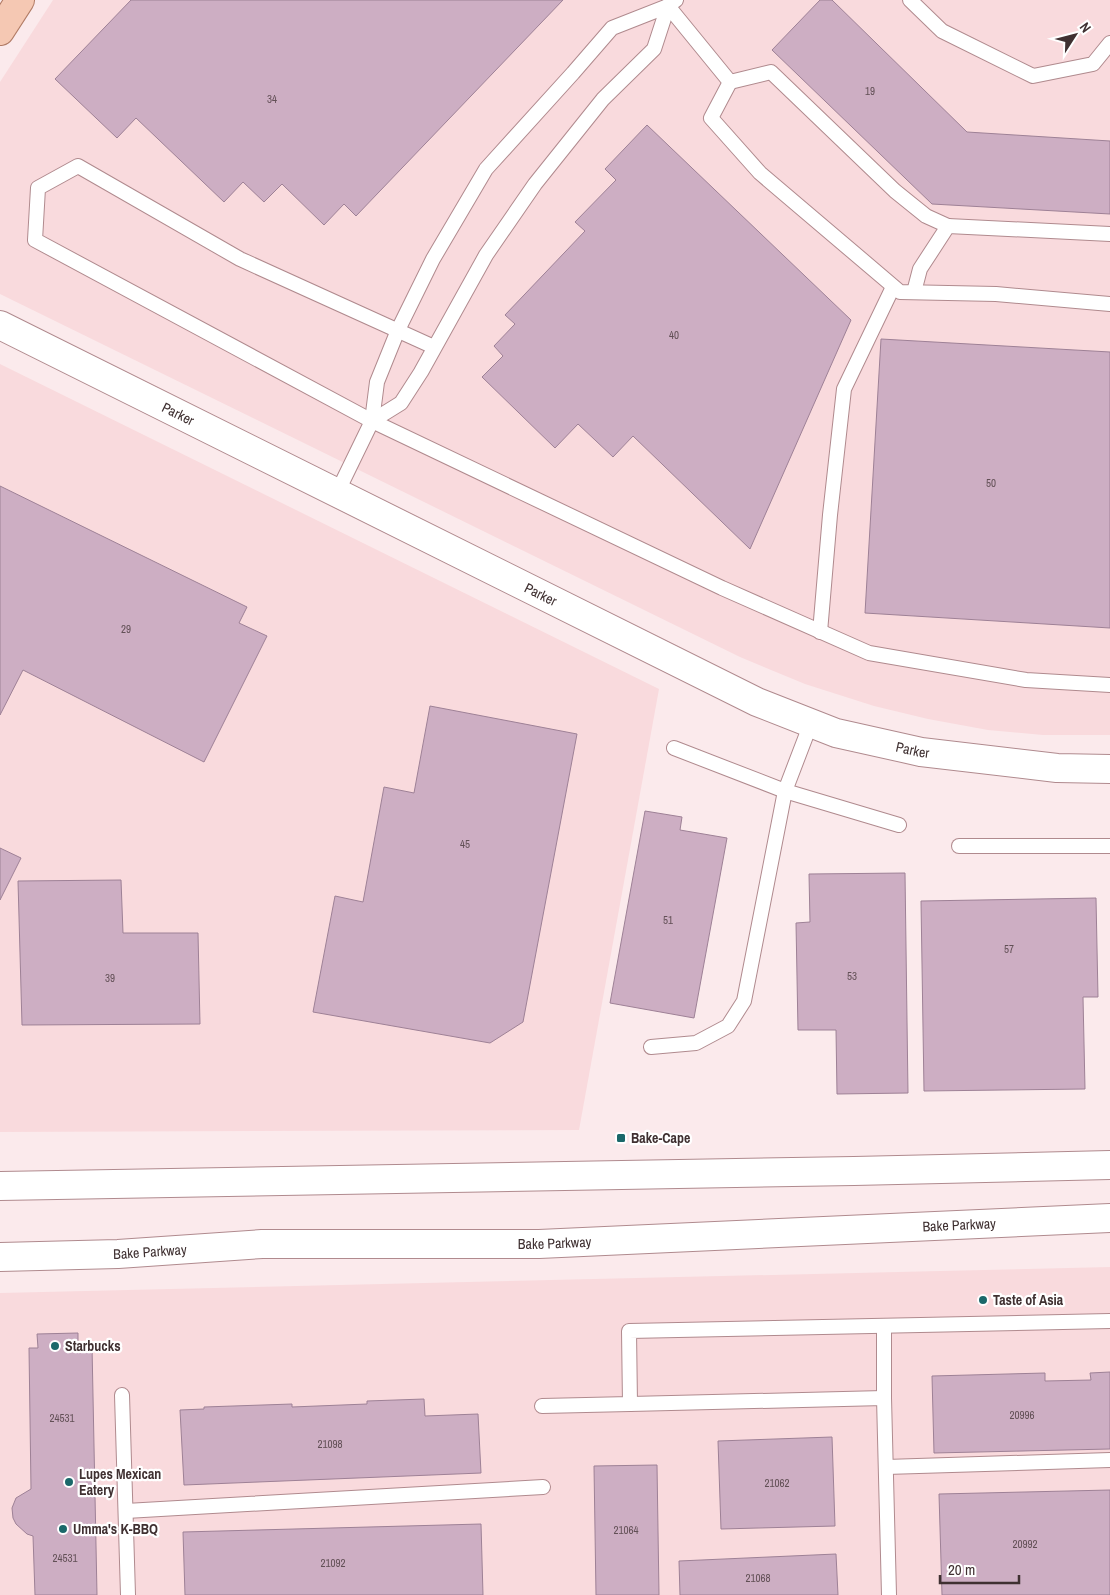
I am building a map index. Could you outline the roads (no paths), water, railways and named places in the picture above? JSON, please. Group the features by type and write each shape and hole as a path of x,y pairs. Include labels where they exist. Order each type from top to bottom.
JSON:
{"main road":[{"path":"0,31 20,0"},
{"name":"Parker","path":"0,325 757,702 836,733 922,752 1057,768 1110,768"},
{"path":"0,1186 825,1172 1110,1164"},
{"name":"Bake Parkway","path":"0,1257 118,1254 262,1244 539,1244 1110,1218"}],"lane":[{"path":"910,0 942,31 1033,76 1093,64 1110,43"},
{"path":"672,3 730,82"},
{"path":"337,493 372,421 377,382 398,330 433,259 486,169 574,73 612,28 672,3"},
{"path":"372,421 401,403 421,372 486,255 535,184 604,99 654,49 672,3"},
{"path":"1110,234 948,226 926,216 895,190 771,72 730,82 711,118 760,173 900,292 996,294 1110,304"},
{"path":"434,348 240,259 78,166 38,188 35,240 372,421 722,588 869,654 1026,680 1110,685"},
{"path":"914,292 920,269 948,226"},
{"path":"820,632 830,515 844,389 893,287"},
{"path":"651,1047 696,1043 728,1026 744,1001 785,791 811,723"},
{"path":"674,748 785,791 899,825"},
{"path":"958,846 1110,846"},
{"path":"630,1404 629,1331 1110,1321"},
{"path":"884,1326 889,1595"},
{"path":"122,1395 128,1595"},
{"path":"542,1406 884,1398"},
{"path":"886,1467 1110,1460"},
{"path":"126,1511 544,1486"}],"place":[{"name":"Bake-Cape","path":"621,1138"},
{"name":"Taste of Asia","path":"983,1300"},
{"name":"Starbucks","path":"55,1346"},
{"name":"Lupes Mexican Eatery","path":"69,1482"},
{"name":"Umma's K-BBQ","path":"63,1529"}]}
